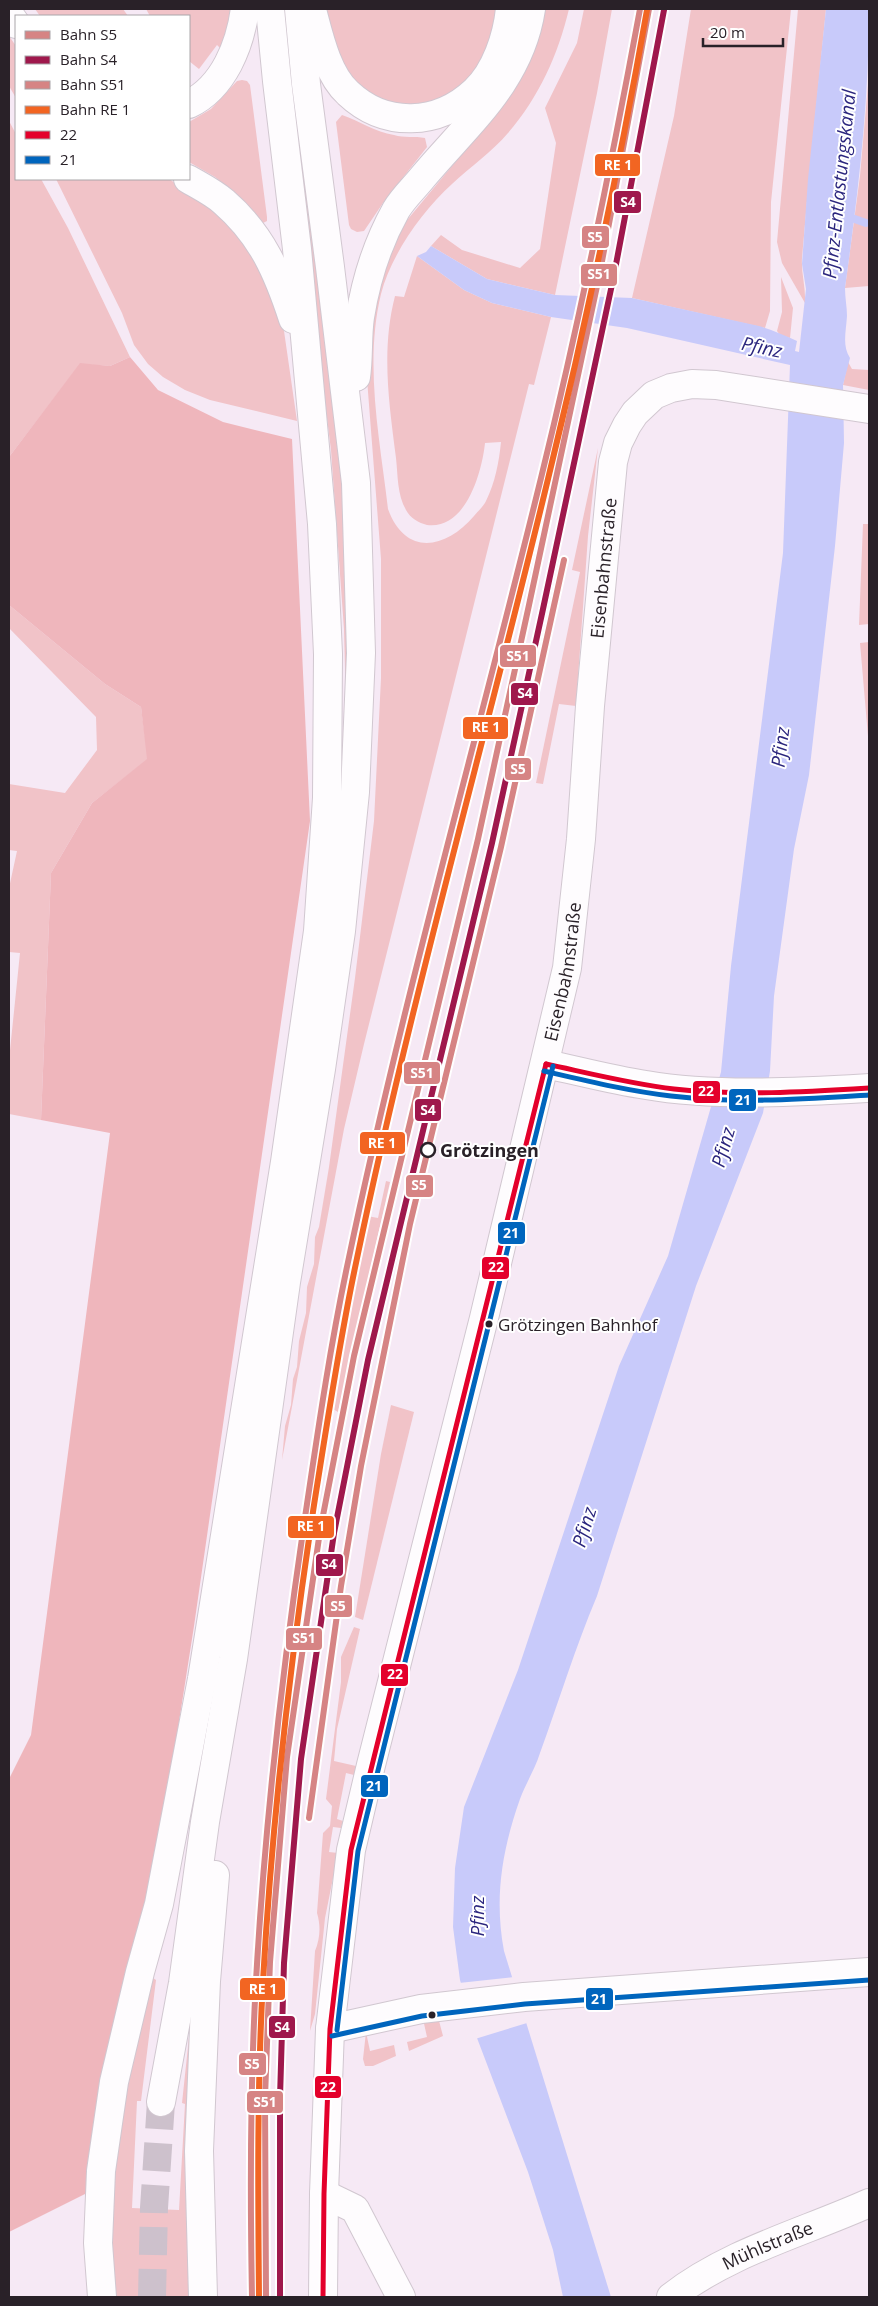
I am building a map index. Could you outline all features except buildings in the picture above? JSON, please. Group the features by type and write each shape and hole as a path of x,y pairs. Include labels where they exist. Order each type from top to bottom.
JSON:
{"main road":[{"path":"190,103 208,90 228,65 236,46 245,9"},
{"path":"102,2297 98,2243 101,2171 114,2082 140,1972 160,1904 202,1679 286,1162 318,931 327,798 328,654 322,524 297,249 276,82 270,9"},
{"path":"202,1679 189,1819 167,2000 161,2102 183,1983 205,1822 228,1692 286,1282 338,950 355,792 360,654 358,543 350,428 306,84 299,9"},
{"path":"312,9 323,50 346,93 376,112 392,118 409,120 442,113 475,91 495,63 508,24 510,9"},
{"path":"350,428 357,370 360,318 370,268 382,236 397,208 434,163 470,126 512,68 529,24 531,9"},
{"path":"190,180 223,201 255,234 279,276 295,326 311,398"},
{"name":"Eisenbahnstraße","path":"323,2297 324,2194 330,2029 354,1841 546,1064 567,968 581,840 606,520 613,462 618,443 635,413 654,394 692,384 716,385 863,408"},
{"path":"546,1064 646,1086 769,1092 869,1088"},
{"path":"203,2297 200,2151 206,1981 228,1692"},
{"path":"330,2029 421,2009 522,1998 656,1986 869,1972"},
{"path":"324,2194 355,2209 389,2270 401,2297"},
{"name":"Mühlstraße","path":"671,2297 695,2279 742,2255 869,2203"}],"shaded area":[{"path":"35,9 123,9 127,15 39,15"},
{"path":"146,9 235,9 221,49 217,45 199,69 190,62 190,15 149,15"},
{"path":"276,9 288,9 332,359 351,575 346,708 344,629 331,450"},
{"path":"323,9 503,9 490,47 481,64 468,81 454,93 437,101 401,104 382,99 365,91 351,79 337,58"},
{"path":"539,9 569,9 559,43 546,75 529,105 508,133 441,195 409,234 386,279 376,321 374,347 375,402 388,509 395,524 405,535 415,541 426,543 439,541 451,536 474,516 486,501 498,465 501,442 485,443 480,469 470,497 462,509 452,518 441,524 427,525 415,520 408,513 403,504 398,485 387,356 388,336 395,296 404,297 417,256 464,290 492,303 551,317 534,385 529,384 364,1044 344,1129 282,1460 285,1426 291,1405 299,1341 306,1313 307,1287 314,1264 315,1237 319,1227 329,1167 374,821 381,678 381,559 367,379 367,344 380,270 403,225 496,113"},
{"path":"584,9 612,9 597,93 555,295 487,279 431,246 441,235 462,250 520,268 540,249 556,143 545,108 577,43"},
{"path":"691,9 791,9 771,202 770,311 765,328 632,298 674,116"},
{"path":"798,9 826,9 802,258 805,303 782,263 777,242"},
{"path":"9,36 15,45 15,96 9,86"},
{"path":"869,73 869,286 845,288 860,176"},
{"path":"237,81 247,81 250,85 267,217 267,221 263,223 242,199 215,177 190,163 190,121 211,109"},
{"path":"342,115 387,134 425,138 427,147 383,203 364,231 357,232 351,229 349,225 336,122"},
{"path":"9,121 15,132 15,180 42,180 68,228 130,357 110,366 80,364 9,457"},
{"path":"56,180 170,180 218,212 242,237 275,296 284,331 297,421 210,400 185,390 163,377 148,364 134,345 122,313"},
{"path":"781,277 793,308 790,338 780,335 777,331 782,312"},
{"path":"130,357 158,390 223,422 292,439 310,821 194,1626 158,1856 91,2191 9,2232 9,1779 31,1735 110,1133 41,1120 51,873 92,803 147,759 141,707 105,684 9,605 9,457 80,363 110,366"},
{"path":"848,362 852,369 869,370 869,390 843,385"},
{"path":"598,448 588,536 576,706 559,704 543,784 536,783 580,572 572,570"},
{"path":"863,524 869,524 869,624 859,625"},
{"path":"9,605 105,684 141,707 148,759 92,803 51,873 41,1120 9,1114 9,1060 20,953 9,952 9,888 17,851 9,850 9,784 65,793 97,750 96,717 9,628"},
{"path":"869,642 869,748 860,643"},
{"path":"386,1181 390,1182 338,1412 333,1409 349,1306 367,1216 378,1218"},
{"path":"391,1405 414,1412 363,1620 355,1617 381,1454"},
{"path":"354,1627 360,1629 337,1729 334,1761 356,1766 354,1775 346,1773 337,1819 343,1821 341,1828 333,1827 329,1852 338,1853 325,1918 315,2014 310,2031 315,1951 319,1932 317,1913 323,1833 330,1826 332,1806 326,1799 341,1682 341,1657"},
{"path":"153,1978 156,1980 141,2101 137,2101 132,2208 179,2210 185,2104 182,2103 195,1981 194,2297 111,2297 112,2158 145,1997"},
{"path":"438,2017 443,2036 409,2051 407,2042 427,2037 423,2019"},
{"path":"366,2032 370,2051 394,2045 396,2056 373,2066 365,2066 363,2059"}],"water":[{"path":"826,9 869,9 869,44 865,114 845,288 847,316 845,344 850,358 843,385 844,443 835,546 809,775 794,849 774,996 770,1071 763,1113 696,1286 597,1596 574,1655 538,1759 520,1799 504,1856 500,1912 504,1951 611,2297 563,2297 553,2250 528,2172 477,2038 460,1980 453,1927 455,1868 464,1807 518,1670 619,1366 668,1256 721,1072 731,966 783,553 790,365 627,328 551,317 492,303 464,290 417,256 426,252 431,246 487,279 555,295 632,298 759,326 797,341 795,351 799,352 806,289 802,264 808,179"}],"pier":[{"path":"514,1977 527,2023 475,2039 459,1983"}],"waterway":[{"name":"Pfinz-Entlastungskanal","path":"846,216 866,223"}],"tunnel":[{"path":"152,2297 154,2208 161,2102"}],"rail line":[{"name":"S5","path":"252,2297 253,2060 264,1861 290,1623 331,1352 348,1262 392,1065 517,576 568,361 606,186 640,9"},
{"name":"S51","path":"266,2297 265,2098 270,1962 287,1757 320,1531 354,1356 478,839 529,605 600,272 649,9"},
{"name":"S4","path":"280,2297 280,2098 284,1963 301,1759 334,1533 368,1360 492,843 543,609 614,275 664,10"},
{"name":"S5","path":"309,1818 341,1586 361,1466 410,1224 501,847 564,560"}],"transit line":[{"path":"259,2297 260,2060 271,1862 297,1624 314,1505 344,1323 377,1164 400,1066 524,577 576,363 613,187 647,10"},
{"name":"22","path":"546,1064 642,1084 698,1091 772,1093 869,1088"},
{"name":"22","path":"323,2297 324,2194 330,2029 351,1850 546,1064"},
{"name":"21","path":"337,2030 358,1851 553,1066"},
{"name":"21","path":"544,1071 639,1091 721,1100 770,1100 869,1095"},
{"name":"21","path":"332,2036 422,2016 525,2004 869,1980"}],"place":[{"name":"Grötzingen","path":"428,1150"},
{"name":"Grötzingen Bahnhof","path":"489,1324"}],"water label":[{"name":"Pfinz","path":"762,347"},
{"name":"Pfinz","path":"780,747"},
{"name":"Pfinz","path":"723,1147"},
{"name":"Pfinz","path":"584,1527"},
{"name":"Pfinz","path":"477,1916"}]}
